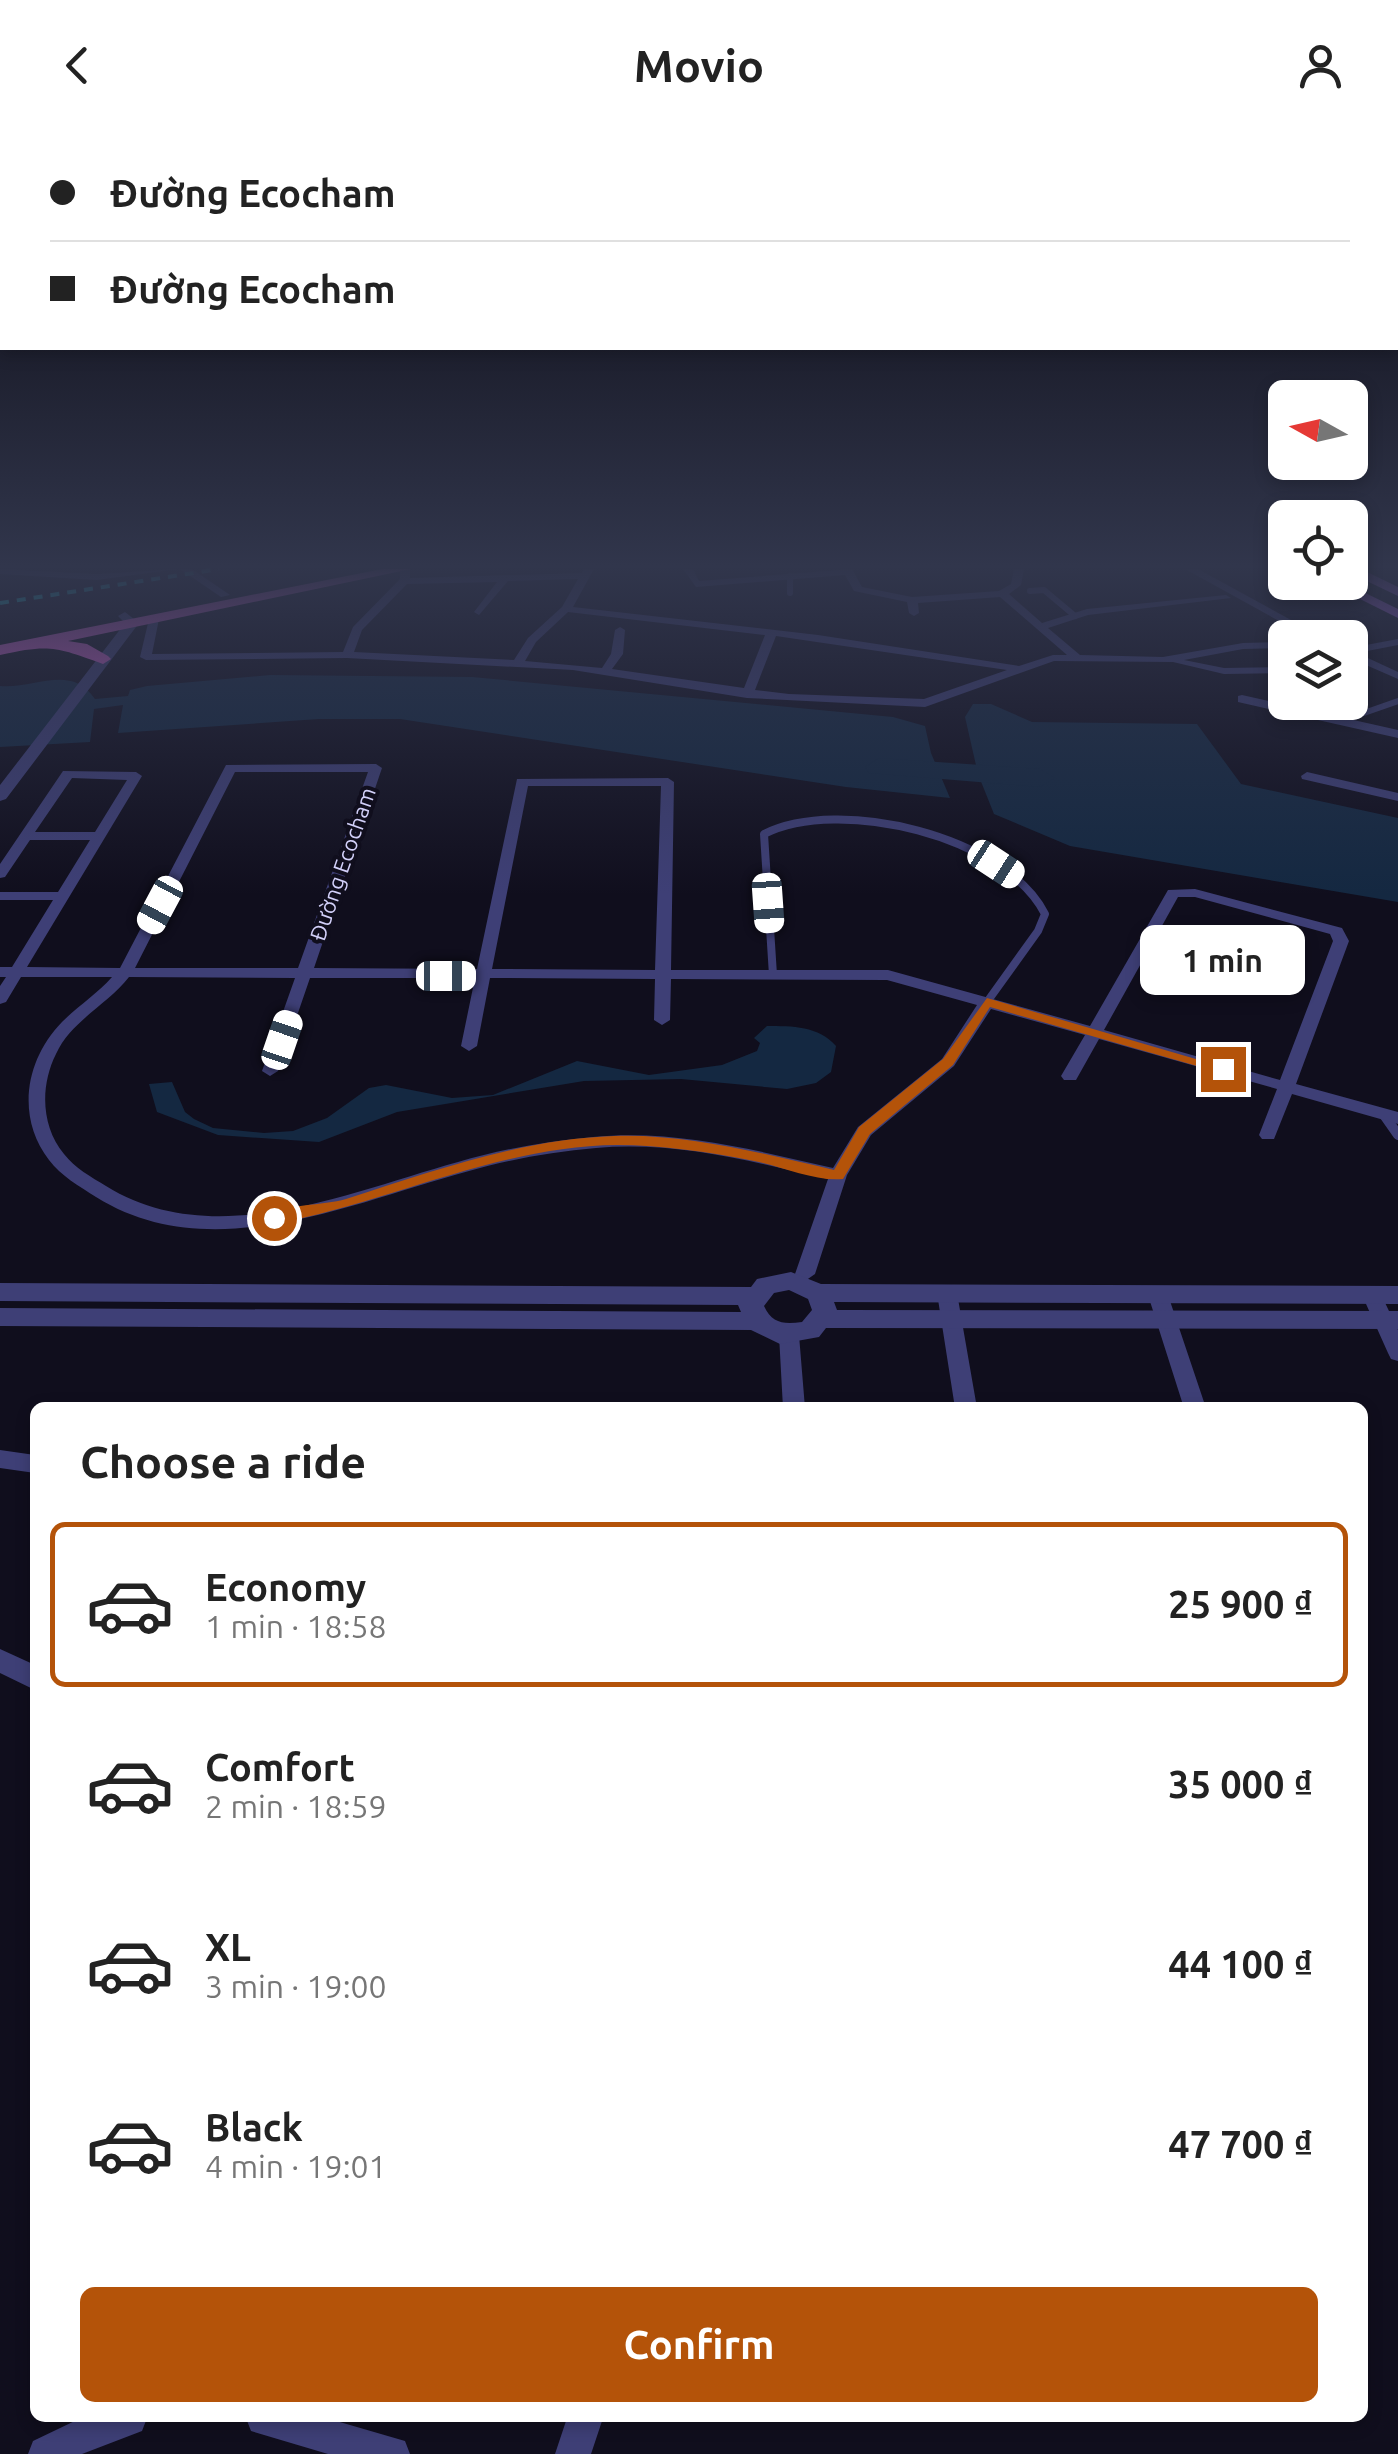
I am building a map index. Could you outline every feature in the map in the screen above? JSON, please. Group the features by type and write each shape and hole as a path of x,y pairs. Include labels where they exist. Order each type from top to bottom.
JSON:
{"street":[{"path":"0,820 6,783 89,677"},
{"path":"650,677 748,694 925,703 991,677"},
{"path":"748,694 754,677"},
{"path":"1242,698 1398,734"},
{"name":"Đường Ecocham","path":"270,1072 376,768 231,768 124,973 68,1024 52,1046 36,1095 37,1120 46,1144 63,1166 88,1186 156,1214 230,1222 300,1215 466,1166 540,1150 617,1140 751,1155 838,1176"},
{"path":"0,874 68,774 136,776 62,896 8,972 0,999"},
{"path":"1307,776 1398,796"},
{"path":"468,1046 522,782 668,782 662,1020"},
{"path":"26,836 100,836"},
{"path":"1070,1076 1174,892 1195,893 1328,926 1338,931 1340,941 1268,1135"},
{"path":"0,896 62,896"},
{"name":"Đường Ecocham","path":"8,972 888,976 1391,1116"},
{"path":"755,1309 770,1331 788,1335 810,1330 838,1176 864,1131 948,1062 987,1002"},
{"path":"755,1309 762,1288 781,1281 802,1284 815,1295 951,1320 1390,1320"},
{"path":"0,1292 755,1309"},
{"path":"947,1293 965,1402"},
{"path":"815,1295 1385,1295 1398,1353"},
{"path":"1158,1295 1192,1402"},
{"path":"0,1317 755,1309"},
{"path":"788,1335 794,1402"},
{"path":"0,1459 30,1463"},
{"path":"0,1660 30,1675"},
{"path":"46,2454 79,2436 119,2422"},
{"path":"278,2422 392,2454"},
{"path":"573,2454 584,2422"}],"lane":[{"path":"1342,721 1398,701"},
{"path":"774,975 764,834 790,820 820,819 956,843 1014,876 1040,901 1045,914 1038,931 987,1002"},
{"path":"1391,1116 1398,1135"}],"water":[{"path":"243,677 477,677 893,717 925,726 931,753 950,798 846,787 400,719 319,719 118,733 123,705 94,709 90,742 0,747 0,686 64,680 85,688 95,699 128,696 130,690"},
{"path":"973,704 991,704 1032,722 1197,724 1241,784 1398,818 1398,902 1070,846 994,814 978,774 965,717"},
{"path":"767,1026 804,1028 829,1039 836,1046 831,1072 816,1083 787,1089 681,1079 584,1081 397,1112 319,1142 218,1135 157,1112 149,1084 172,1082 185,1112 213,1128 264,1133 293,1131 327,1118 369,1088 386,1085 452,1098 493,1095 577,1061 649,1075 722,1065 757,1051 760,1043 754,1038"}],"waterway":[{"path":"879,767 1040,778"},
{"path":"940,774 978,774"}],"route":[{"path":"274,1218 336,1207 466,1166 540,1150 617,1140 751,1155 838,1176 864,1131 948,1062 987,1002 1223,1069"}]}
